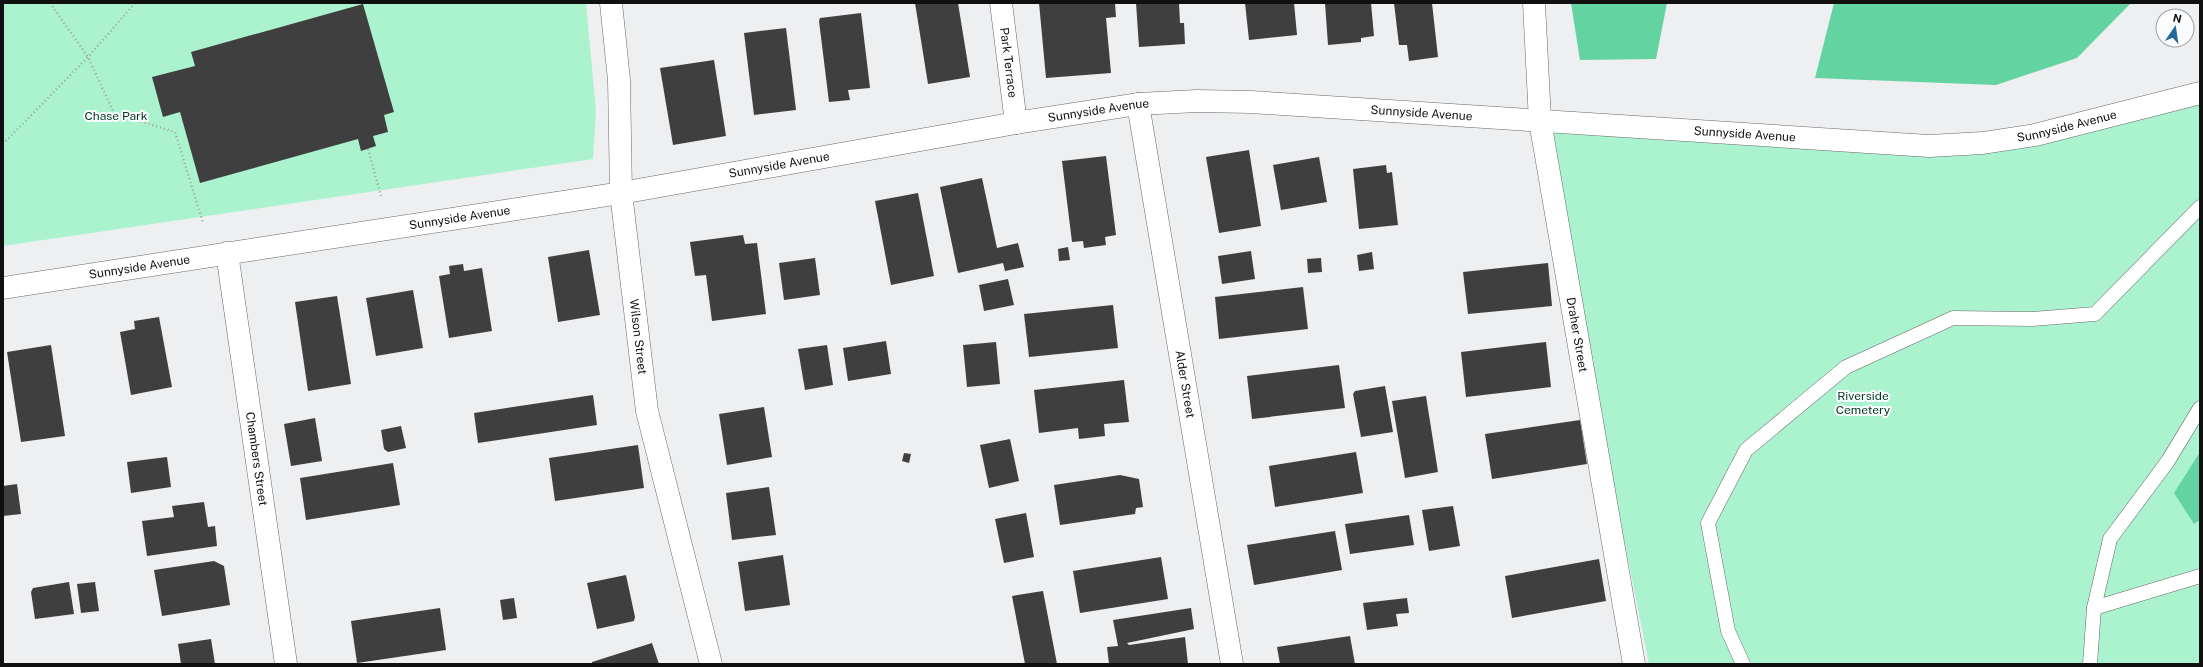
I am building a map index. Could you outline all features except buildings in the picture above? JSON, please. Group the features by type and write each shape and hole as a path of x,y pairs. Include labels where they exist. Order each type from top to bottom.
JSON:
{"street":[{"name":"Wilson Street","path":"611,3 619,88 621,193 647,411 711,664"},
{"name":"Park Terrace","path":"1001,3 1016,123"},
{"name":"Draher Street","path":"1534,3 1540,121 1634,664"},
{"name":"Sunnyside Avenue","path":"3,288 621,193 1016,123 1138,104 1197,101 1251,102 1929,146 1983,143 2035,135 2200,93"},
{"name":"Alder Street","path":"1138,104 1232,664"},
{"name":"Chambers Street","path":"227,253 286,664"}],"lane":[{"path":"1743,664 1728,631 1708,523 1746,450 1846,367 1953,318 2032,319 2095,314 2200,207"},
{"path":"2090,664 2094,608 2110,539 2168,460 2200,408"},
{"path":"2094,608 2200,576"}],"path":[{"path":"50,3 88,57 114,113 175,132 203,223"},
{"path":"3,144 88,57 135,3"},
{"path":"368,148 381,196"}],"green space":[{"name":"Chase Park","path":"3,3 586,3 596,111 593,159 3,246"},
{"path":"1571,3 1667,3 1656,59 1580,60"},
{"path":"1834,3 2131,3 2077,58 1996,85 1815,78"},
{"name":"Riverside Cemetery","path":"2200,91 2200,664 1649,664 1540,121 1983,143"},
{"path":"2200,452 2200,520 2194,524 2174,493"}]}
